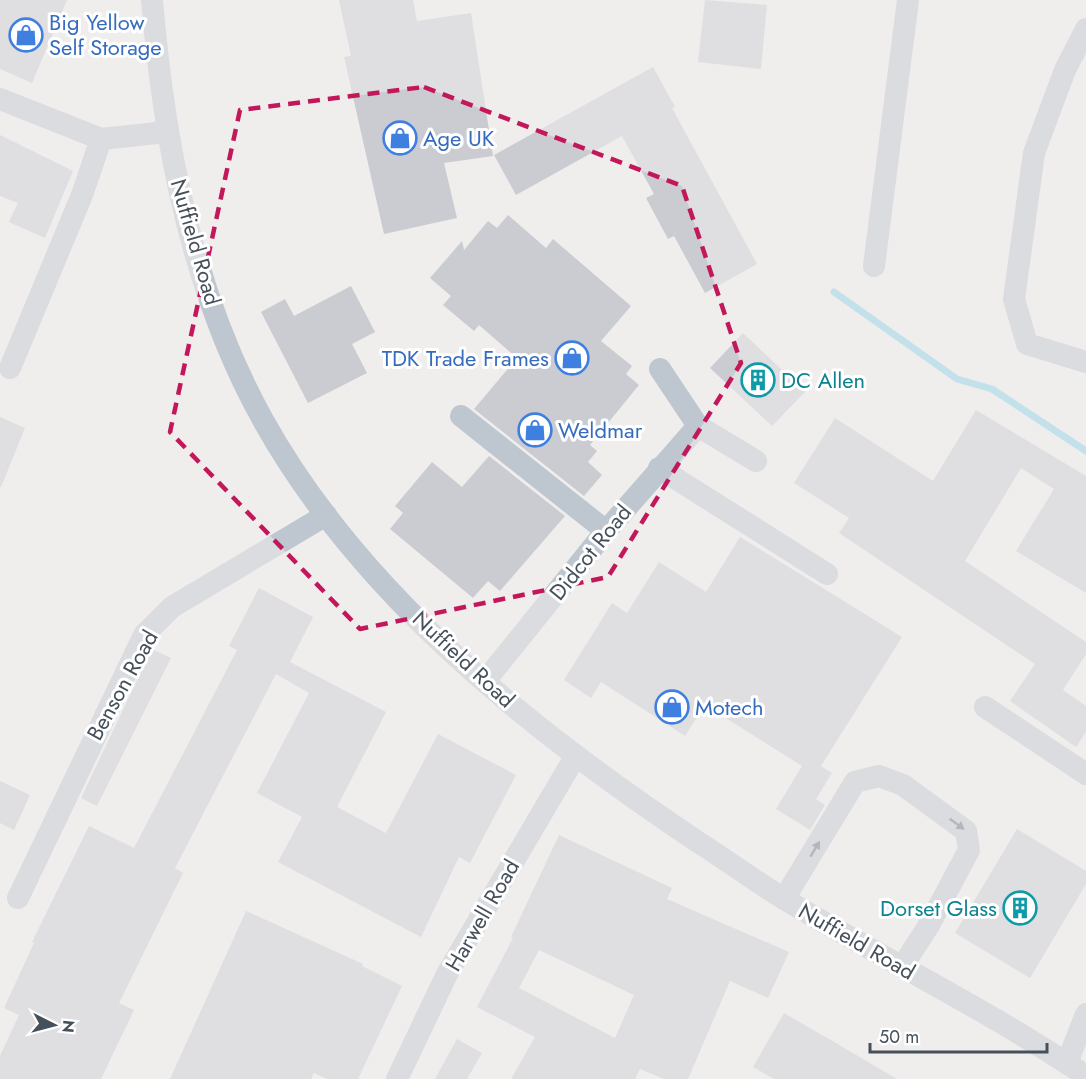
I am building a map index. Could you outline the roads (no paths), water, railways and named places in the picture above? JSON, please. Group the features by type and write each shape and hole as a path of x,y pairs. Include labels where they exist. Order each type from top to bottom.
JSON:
{"street":[{"name":"Nuffield Road","path":"152,0 166,132 188,228 219,321 262,419 326,515 370,568 485,681 575,757 784,899 1086,1076"},
{"path":"874,266 909,0"},
{"path":"1086,29 1065,70 1034,153 1014,299 1026,344 1086,362"},
{"path":"0,99 101,139 166,132"},
{"path":"10,368 82,195 101,139"},
{"path":"660,369 698,426 756,460"},
{"path":"461,416 606,531"},
{"name":"Didcot Road","path":"485,681 606,531 698,426"},
{"path":"659,468 827,574"},
{"name":"Benson Road","path":"18,898 144,635 172,607 326,515"},
{"path":"985,706 1086,774"},
{"name":"Harwell Road","path":"397,1079 447,974 575,757"},
{"path":"784,899 855,782 879,776 903,785 966,831 969,850 929,924 902,967"},
{"path":"1067,1063 1086,1014"}],"waterway":[{"path":"834,292 957,379 992,389 1086,451"}],"place":[{"name":"Big Yellow Self Storage","path":"26,35"},
{"name":"Age UK","path":"400,138"},
{"name":"TDK Trade Frames","path":"572,358"},
{"name":"DC Allen","path":"758,380"},
{"name":"Weldmar","path":"535,430"},
{"name":"Motech","path":"672,707"},
{"name":"Dorset Glass","path":"1020,908"}]}
